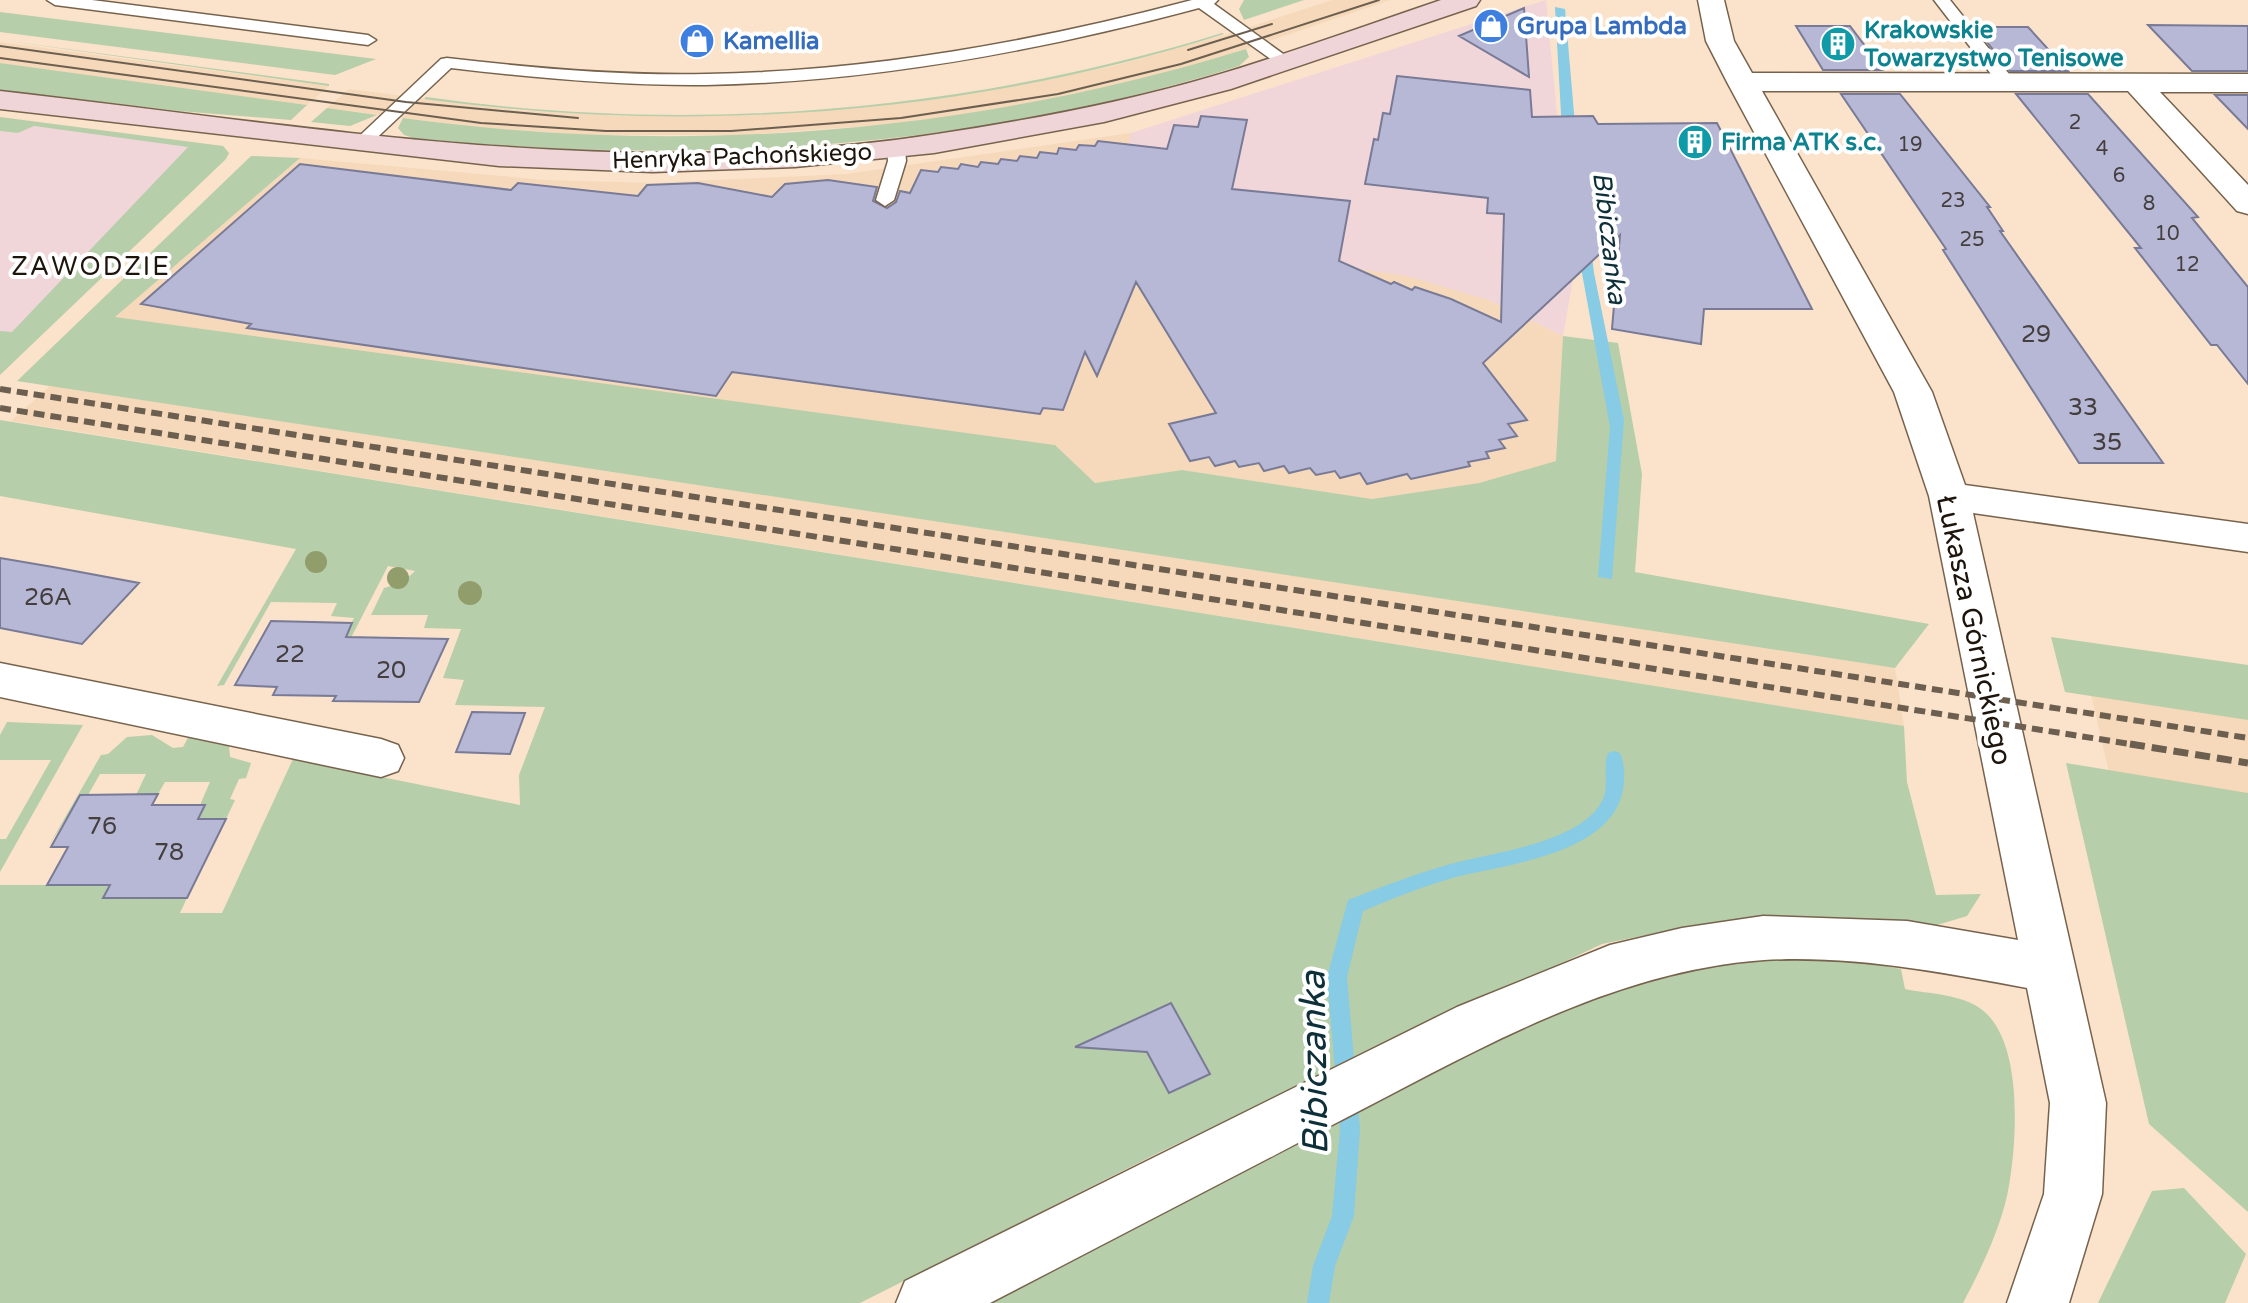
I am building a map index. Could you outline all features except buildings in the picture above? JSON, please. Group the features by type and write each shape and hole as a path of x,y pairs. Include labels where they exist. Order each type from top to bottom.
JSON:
{"street":[{"name":"Henryka Pachońskiego","path":"0,100 499,157 622,163 762,160 896,149 993,135 1104,113 1188,93 1467,0"},
{"name":"Łukasza Górnickiego","path":"1711,0 1720,41 1741,82 1913,392 1949,496 2078,1103 2073,1194 2038,1303"},
{"path":"1741,82 2248,83"},
{"path":"2136,83 2248,204"},
{"path":"1949,496 2248,538"},
{"path":"0,680 381,758"},
{"path":"927,1303 1508,1009 1610,968 1682,951 1763,938 1907,944 2047,968"}],"lane":[{"path":"55,0 368,40"},
{"path":"1942,0 2007,83"},
{"path":"361,143 447,63 586,76 733,78 857,68 981,52 1120,25 1206,1 1285,61"},
{"path":"885,200 897,161 896,149"}],"shaded area":[{"path":"1332,0 1390,0 1246,49 1141,80 984,112 895,124 742,135 585,135 473,127 327,108 349,89 513,110 623,116 772,114 876,106 996,89 1110,67 1225,35"},
{"path":"1546,0 1573,279 1563,336 1488,300 1259,255 1123,171 1131,133"},
{"path":"0,42 329,86 307,105 0,63"},
{"path":"34,126 189,146 12,333 0,331 0,131 18,133"},
{"path":"1131,133 1123,171 1259,255 1407,276 1488,300 1563,336 1557,461 1479,483 1372,499 1182,470 1095,483 1055,445 114,317 300,158 545,180 653,183 846,174"},
{"path":"50,386 1895,668 1904,726 11,421"},
{"path":"2079,642 2248,667 2248,814 2114,794"}],"green space":[{"path":"1244,0 1304,0 1244,20 1239,9"},
{"path":"0,12 376,59 335,75 0,32"},
{"path":"1222,33 1127,62 1028,84 928,100 828,111 727,116 626,116 524,110 424,99 627,114 727,114 828,109 928,98 1027,82 1125,60"},
{"path":"0,40 329,84 329,86"},
{"path":"1246,49 1249,57 1239,66 1138,94 1036,117 934,133 830,144 726,150 622,150 414,138 404,135 398,128 403,118 509,130 616,135 722,135 829,130 934,118 1039,101 1143,78"},
{"path":"0,63 307,105 291,120 179,111 0,90"},
{"path":"327,108 377,115 350,126 311,122"},
{"path":"0,117 223,146 229,153 0,375 0,331 12,332 188,147 34,126 18,133 0,131"},
{"path":"251,156 300,158 115,317 1055,445 1095,483 1182,470 1372,499 1479,483 1556,461 1563,336 1618,343 1642,474 1635,572 1929,624 1895,668 17,381"},
{"path":"0,420 1904,726 1907,782 1936,895 1981,894 1967,916 1934,926 1797,924 1671,930 1602,944 1162,1151 860,1303 0,1303 0,885 110,885 104,898 187,898 180,913 222,913 293,759 520,805 519,775 545,707 455,705 464,680 443,678 461,629 424,628 428,615 371,615 384,588 403,582 415,571 388,566 321,696 314,696 354,618 331,616 337,603 271,602 224,685 217,686 296,549 0,496"},
{"path":"2051,637 2248,665 2248,720 2065,692"},
{"path":"7,722 83,725 0,872 0,839 6,839 51,760 0,760 0,735"},
{"path":"152,735 173,748 183,747 189,736 229,745 230,757 251,763 246,778 239,779 230,799 235,800 226,819 198,819 204,805 200,805 210,782 165,782 158,794 136,795 146,774 100,774 88,795 80,796 48,847 101,755 108,754 127,737"},
{"path":"2066,763 2248,793 2248,1212 2149,1124"},
{"path":"1843,958 1901,969 1905,989 1954,997 1973,1004 1995,1024 2005,1045 2014,1096 2011,1175 1994,1238 1963,1303 981,1303 1517,1022 1711,959"},
{"path":"2184,1188 2246,1254 2225,1303 2098,1303 2152,1191"}],"water":[{"path":"1555,7 1565,9 1574,113 1594,273 1624,420 1612,579 1598,577 1610,427 1572,218 1563,149"}],"waterway":[{"name":"Bibiczanka","path":"1318,1303 1324,1266 1343,1216 1350,1129 1337,977 1355,906 1432,877 1517,856 1575,835 1592,824 1609,805 1615,785 1614,758"}],"tram line":[{"path":"0,58 481,123 606,131 731,131 901,118 1058,94 1181,64 1379,0"},
{"path":"1188,50 1272,24"},
{"path":"0,46 406,102 578,118"}],"railway":[{"path":"0,389 2248,738"},
{"path":"0,408 2143,746"},
{"path":"2130,744 2248,763"}],"place":[{"name":"Grupa Lambda","path":"1491,26"},
{"name":"Kamellia","path":"697,41"},
{"name":"Krakowskie Towarzystwo Tenisowe","path":"1838,44"},
{"name":"Firma ATK s.c.","path":"1695,142"}],"district":[{"name":"ZAWODZIE","path":"91,266"}]}
